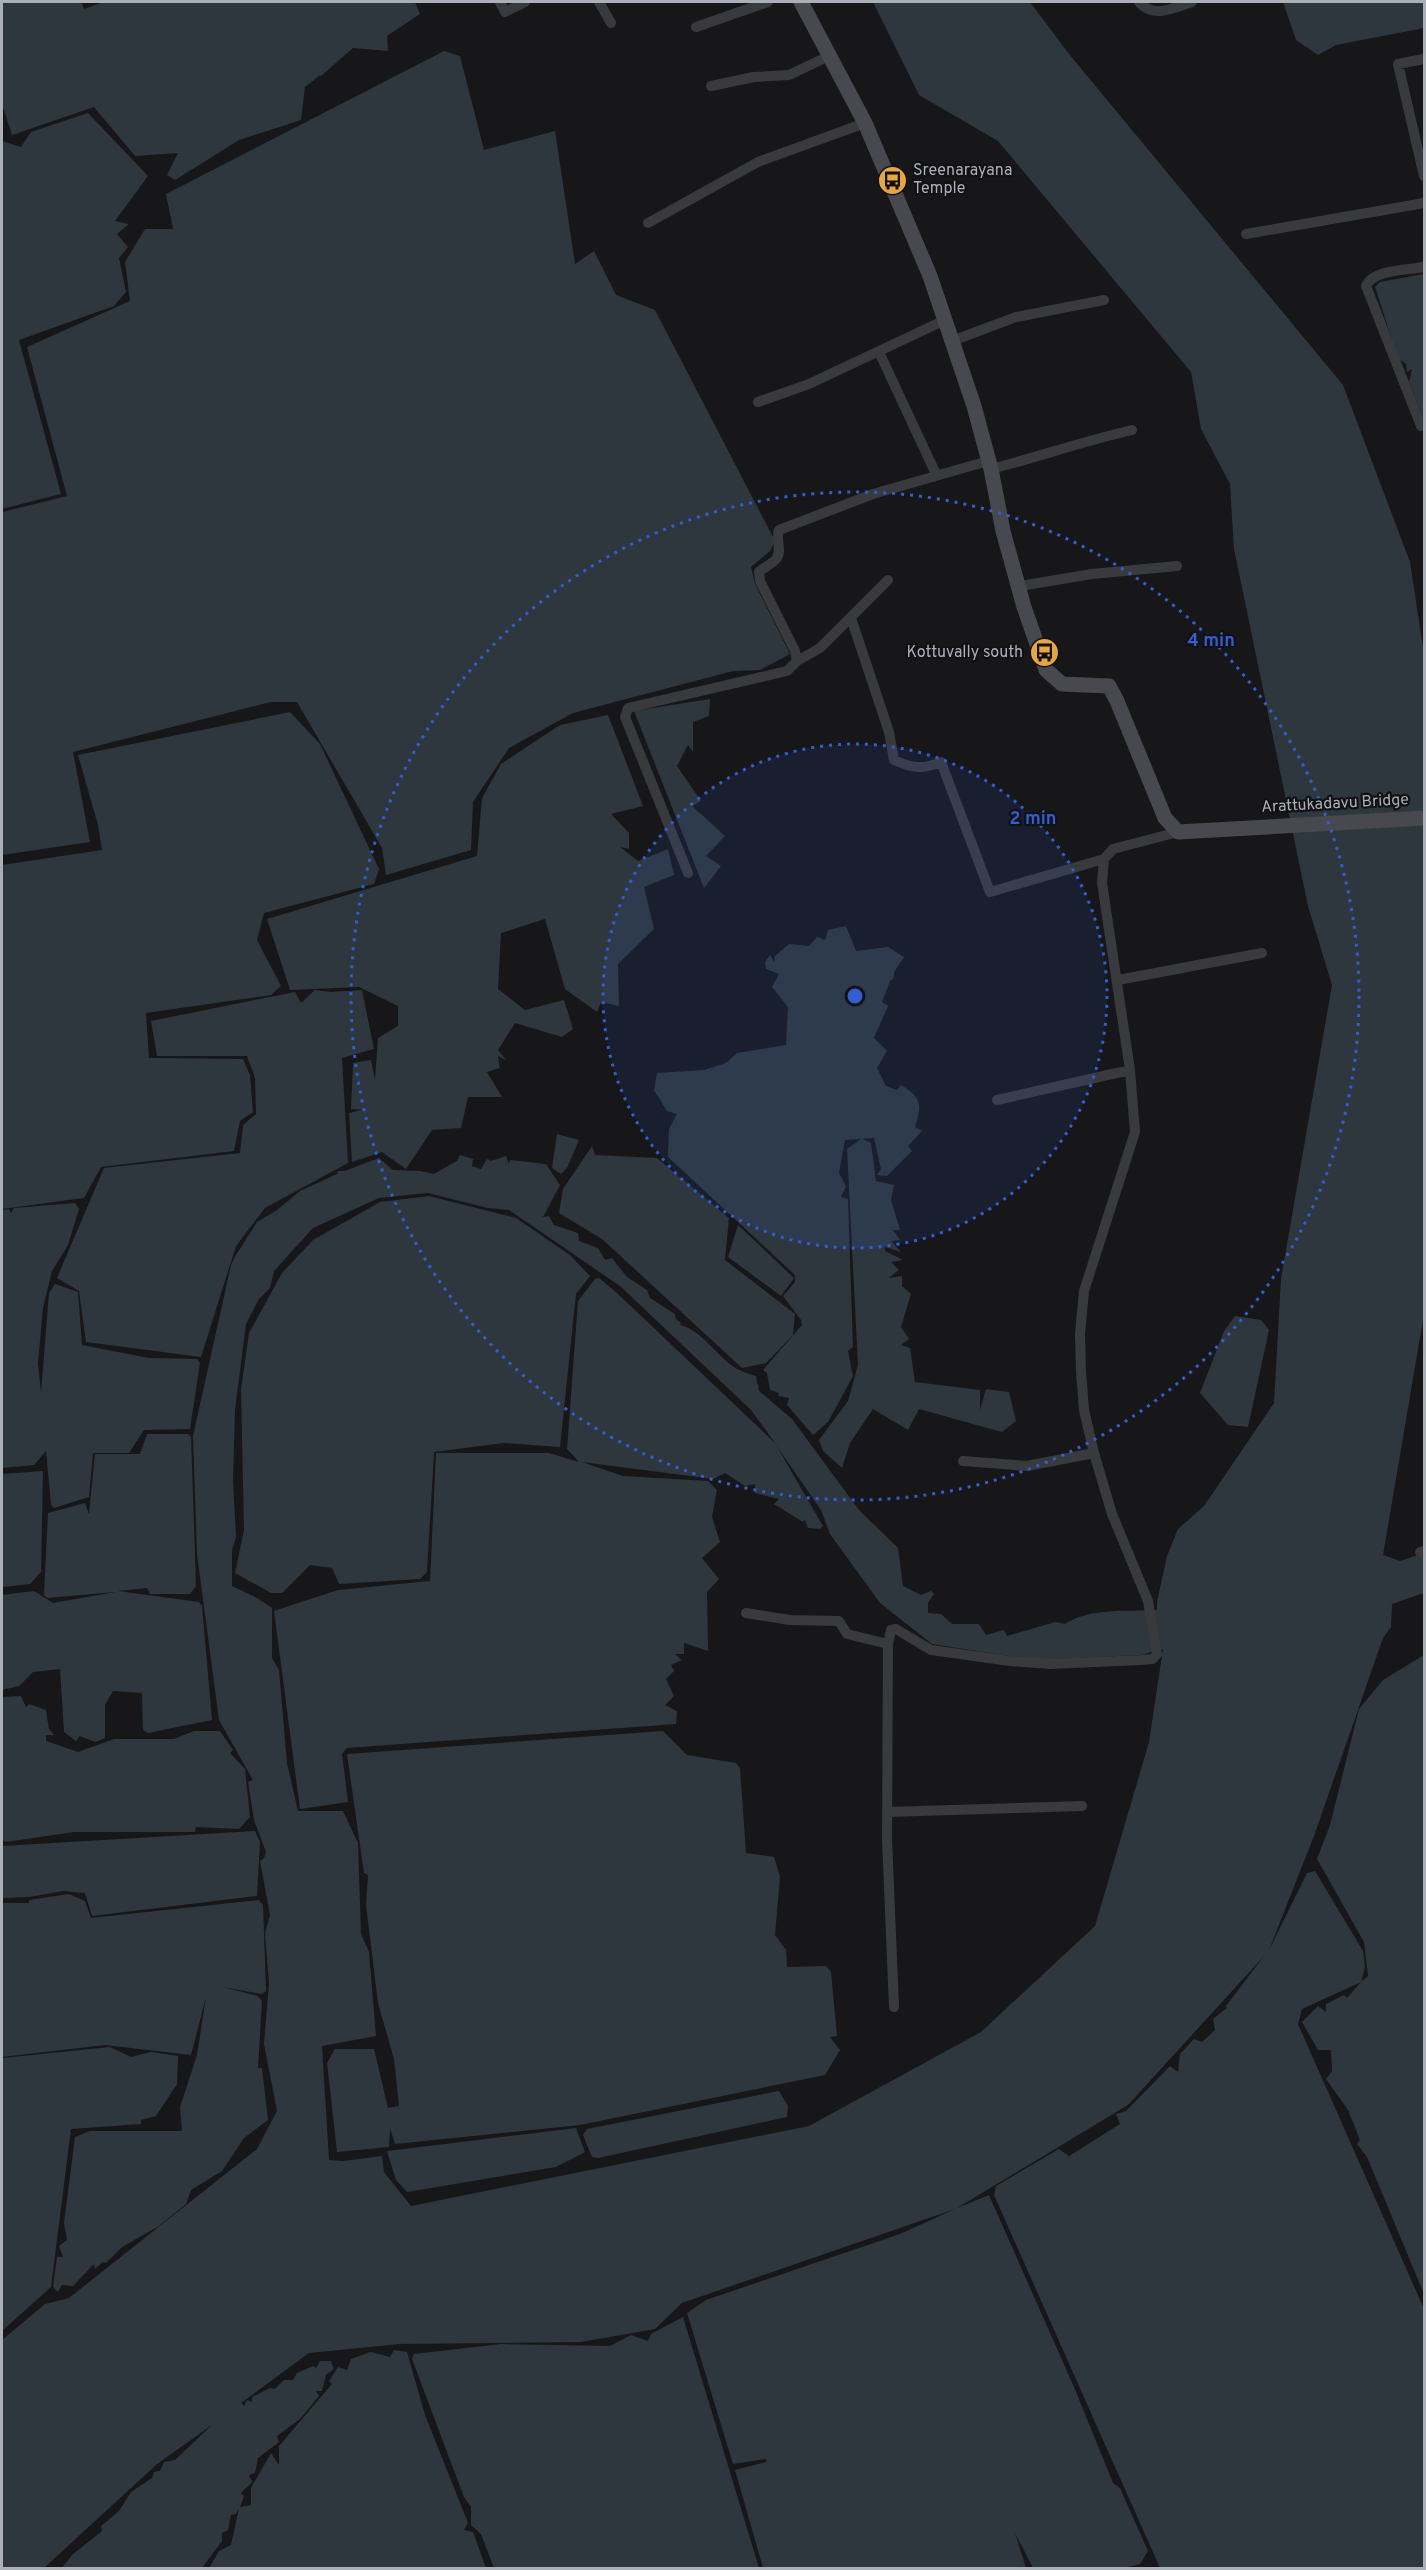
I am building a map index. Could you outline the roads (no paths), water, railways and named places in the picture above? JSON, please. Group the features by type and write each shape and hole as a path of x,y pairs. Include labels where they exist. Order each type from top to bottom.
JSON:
{"main road":[{"path":"801,2 865,123 930,276 974,406 990,465 1003,531 1024,607 1047,670 1062,684 1109,686 1165,818 1178,832"},
{"name":"Arattukadavu Bridge","path":"1178,832 1248,826 1425,818"}],"street":[{"path":"500,2 505,12 525,2"},
{"path":"599,2 610,23"},
{"path":"696,27 768,2"},
{"path":"1139,2 1145,9 1157,11 1192,2"},
{"path":"711,86 754,77 789,75 829,56"},
{"path":"1425,58 1398,64 1425,176"},
{"path":"648,224 758,162 865,123"},
{"path":"1246,234 1425,203"},
{"path":"1421,426 1366,286 1368,280 1378,275 1425,267"},
{"path":"952,341 1016,316 1104,300"},
{"path":"758,402 809,384 945,320"},
{"path":"879,352 936,474"},
{"path":"797,662 795,651 760,581 759,572 776,559 780,551 776,538 779,530 873,494 936,474 1054,453 1077,442 1132,430"},
{"path":"1020,586 1092,574 1178,566"},
{"path":"688,873 625,717 628,708 787,671 820,648 888,580"},
{"path":"852,618 889,732 894,760 912,767 926,769 941,762 990,892 1104,859 1113,849 1178,832"},
{"path":"894,2007 887,1812 888,1644 891,1630 896,1629 931,1650 1010,1661 1050,1664 1141,1660 1153,1659 1157,1654 1148,1601 1113,1514 1094,1453 1084,1410 1081,1371 1080,1334 1084,1291 1135,1132 1130,1070 1102,882 1104,859"},
{"path":"1118,980 1262,953"},
{"path":"997,1100 1130,1070"},
{"path":"963,1461 1027,1466 1094,1453"},
{"path":"746,1613 790,1620 839,1621 847,1634 888,1644"},
{"path":"887,1812 1082,1806"}],"place":[{"name":"Sreenarayana Temple","path":"892,180"},
{"name":"Kottuvally south","path":"1044,653"}]}
